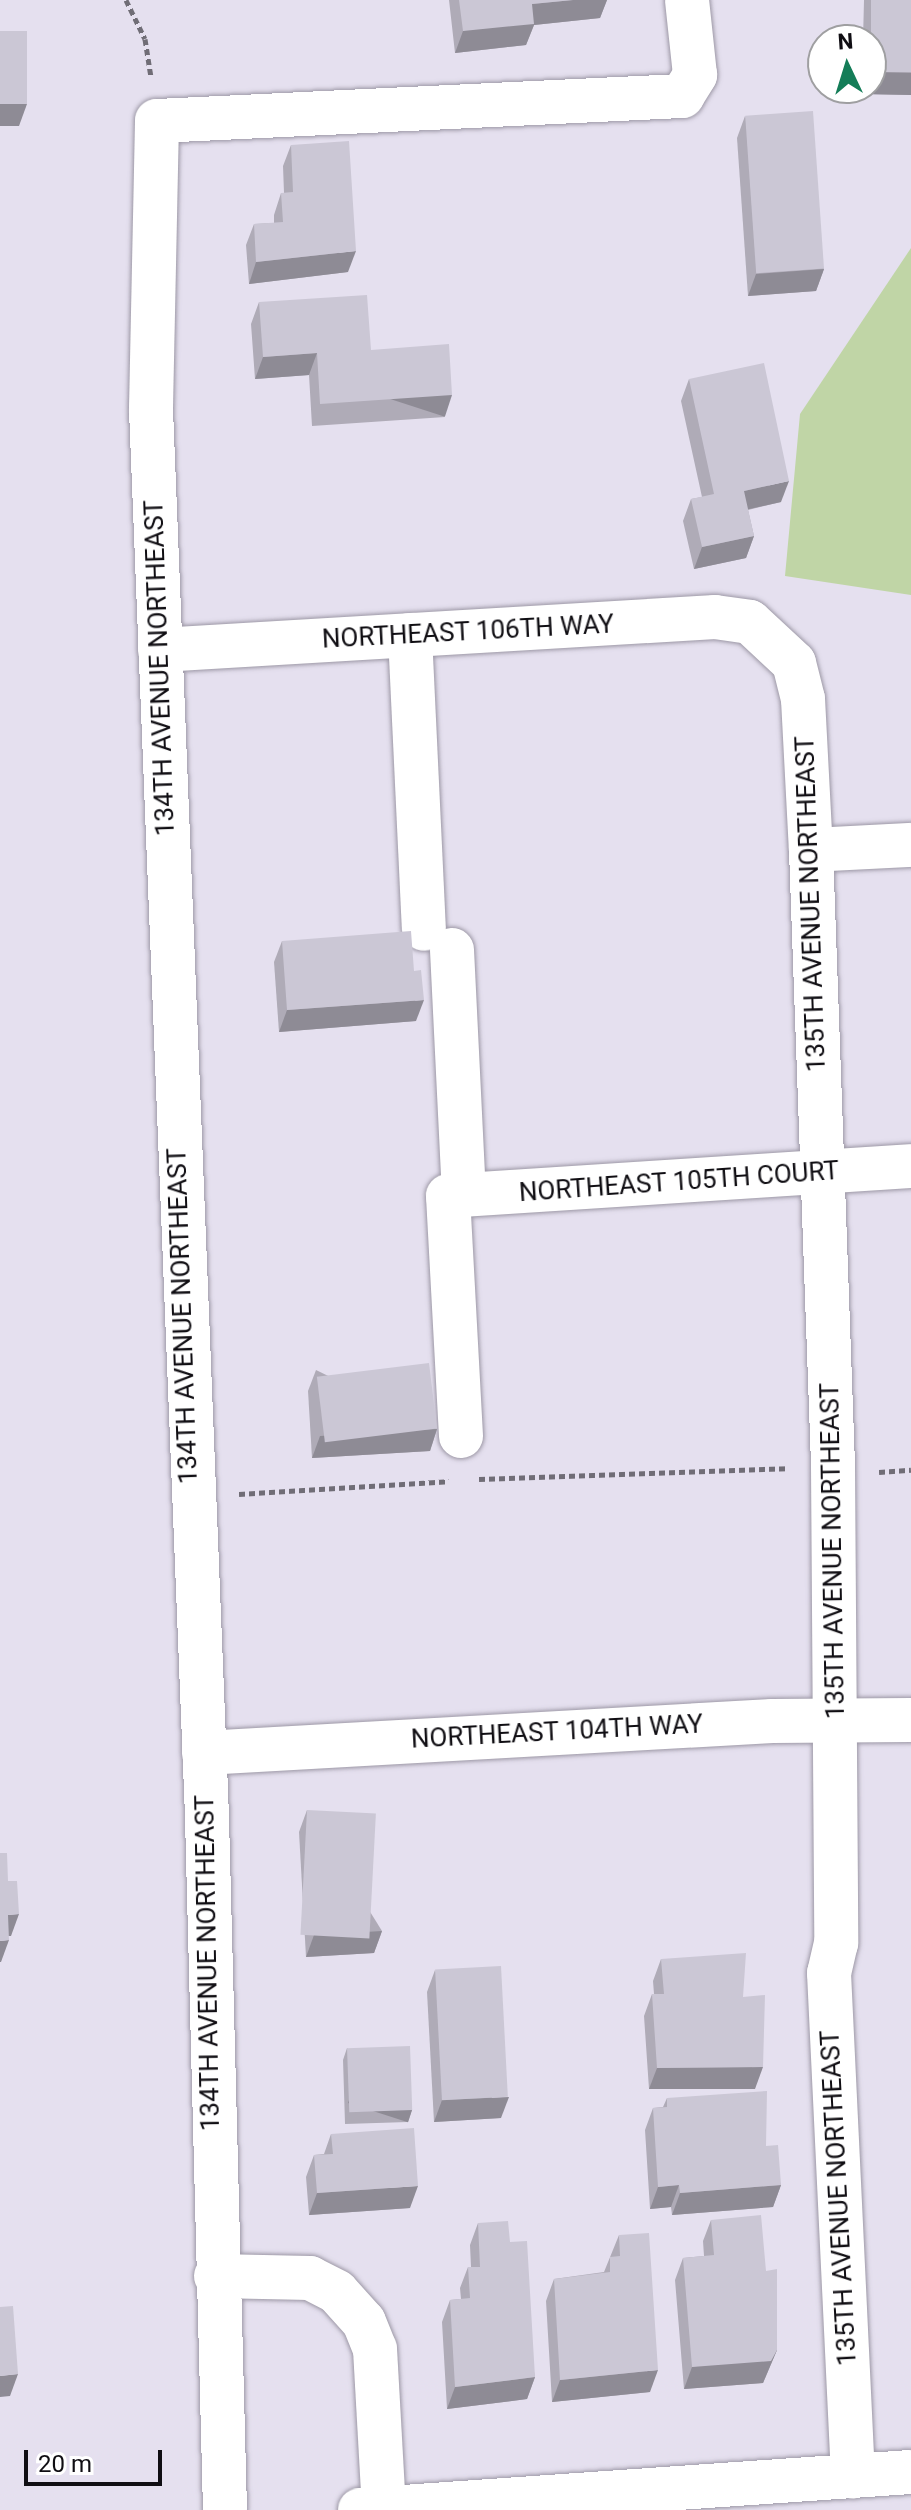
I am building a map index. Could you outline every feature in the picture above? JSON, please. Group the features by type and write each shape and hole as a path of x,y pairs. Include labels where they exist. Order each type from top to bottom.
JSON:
{"street":[{"path":"157,121 682,96 695,75 687,0"},
{"name":"134TH AVENUE NORTHEAST","path":"157,121 151,408 204,1753 216,2276 225,2510"},
{"name":"NORTHEAST 106TH WAY","path":"160,650 715,617 750,622 771,635"},
{"path":"410,635 438,939 456,1195 461,1436"},
{"name":"135TH AVENUE NORTHEAST","path":"771,635 794,663 803,699 811,850 823,1173 836,1720 829,1973 853,2476"},
{"path":"811,850 911,845"},
{"name":"NORTHEAST 105TH COURT","path":"456,1195 911,1166"},
{"name":"NORTHEAST 104TH WAY","path":"204,1753 836,1720 911,1720"},
{"path":"216,2276 310,2278 337,2292 364,2322 375,2349 372,2509 911,2472"}],"path":[{"path":"126,0 145,39 157,121"},
{"path":"228,1494 801,1468"},
{"path":"878,1472 911,1470"}],"green space":[{"path":"911,248 911,595 785,576 800,414"}],"building":[{"path":"459,0 573,0 532,4 534,24 463,31"},
{"path":"871,0 911,0 911,72 887,72 887,24 871,24"},
{"path":"0,31 27,31 27,104 0,104"},
{"path":"813,111 824,269 756,273 745,116"},
{"path":"349,141 356,251 256,262 254,224 283,222 281,193 293,192 291,145"},
{"path":"367,295 371,350 449,344 452,395 320,404 317,353 263,357 259,302"},
{"path":"764,363 789,481 744,491 754,536 702,547 691,499 714,494 689,379"},
{"path":"411,931 414,971 421,970 424,1000 287,1010 282,941"},
{"path":"429,1363 437,1429 325,1442 317,1377"},
{"path":"307,1810 376,1814 369,1938 300,1935"},
{"path":"0,1853 7,1853 8,1881 17,1881 19,1914 8,1915 9,1940 0,1941"},
{"path":"746,1953 743,1997 765,1995 763,2067 657,2068 652,1994 664,1994 661,1959"},
{"path":"501,1966 508,2097 442,2100 435,1969"},
{"path":"410,2046 412,2110 349,2112 347,2048"},
{"path":"767,2091 766,2146 778,2145 781,2185 680,2193 679,2185 658,2187 653,2108 667,2107 667,2098"},
{"path":"414,2128 418,2186 317,2193 314,2155 333,2154 331,2134"},
{"path":"761,2215 766,2271 777,2269 777,2350 771,2361 692,2367 683,2258 714,2255 711,2220"},
{"path":"508,2221 510,2242 527,2241 535,2377 455,2387 450,2300 470,2298 468,2267 480,2267 478,2223"},
{"path":"649,2233 658,2370 560,2380 554,2279 610,2272 610,2257 620,2256 619,2235"},
{"path":"13,2306 18,2374 0,2376 0,2307"}]}
